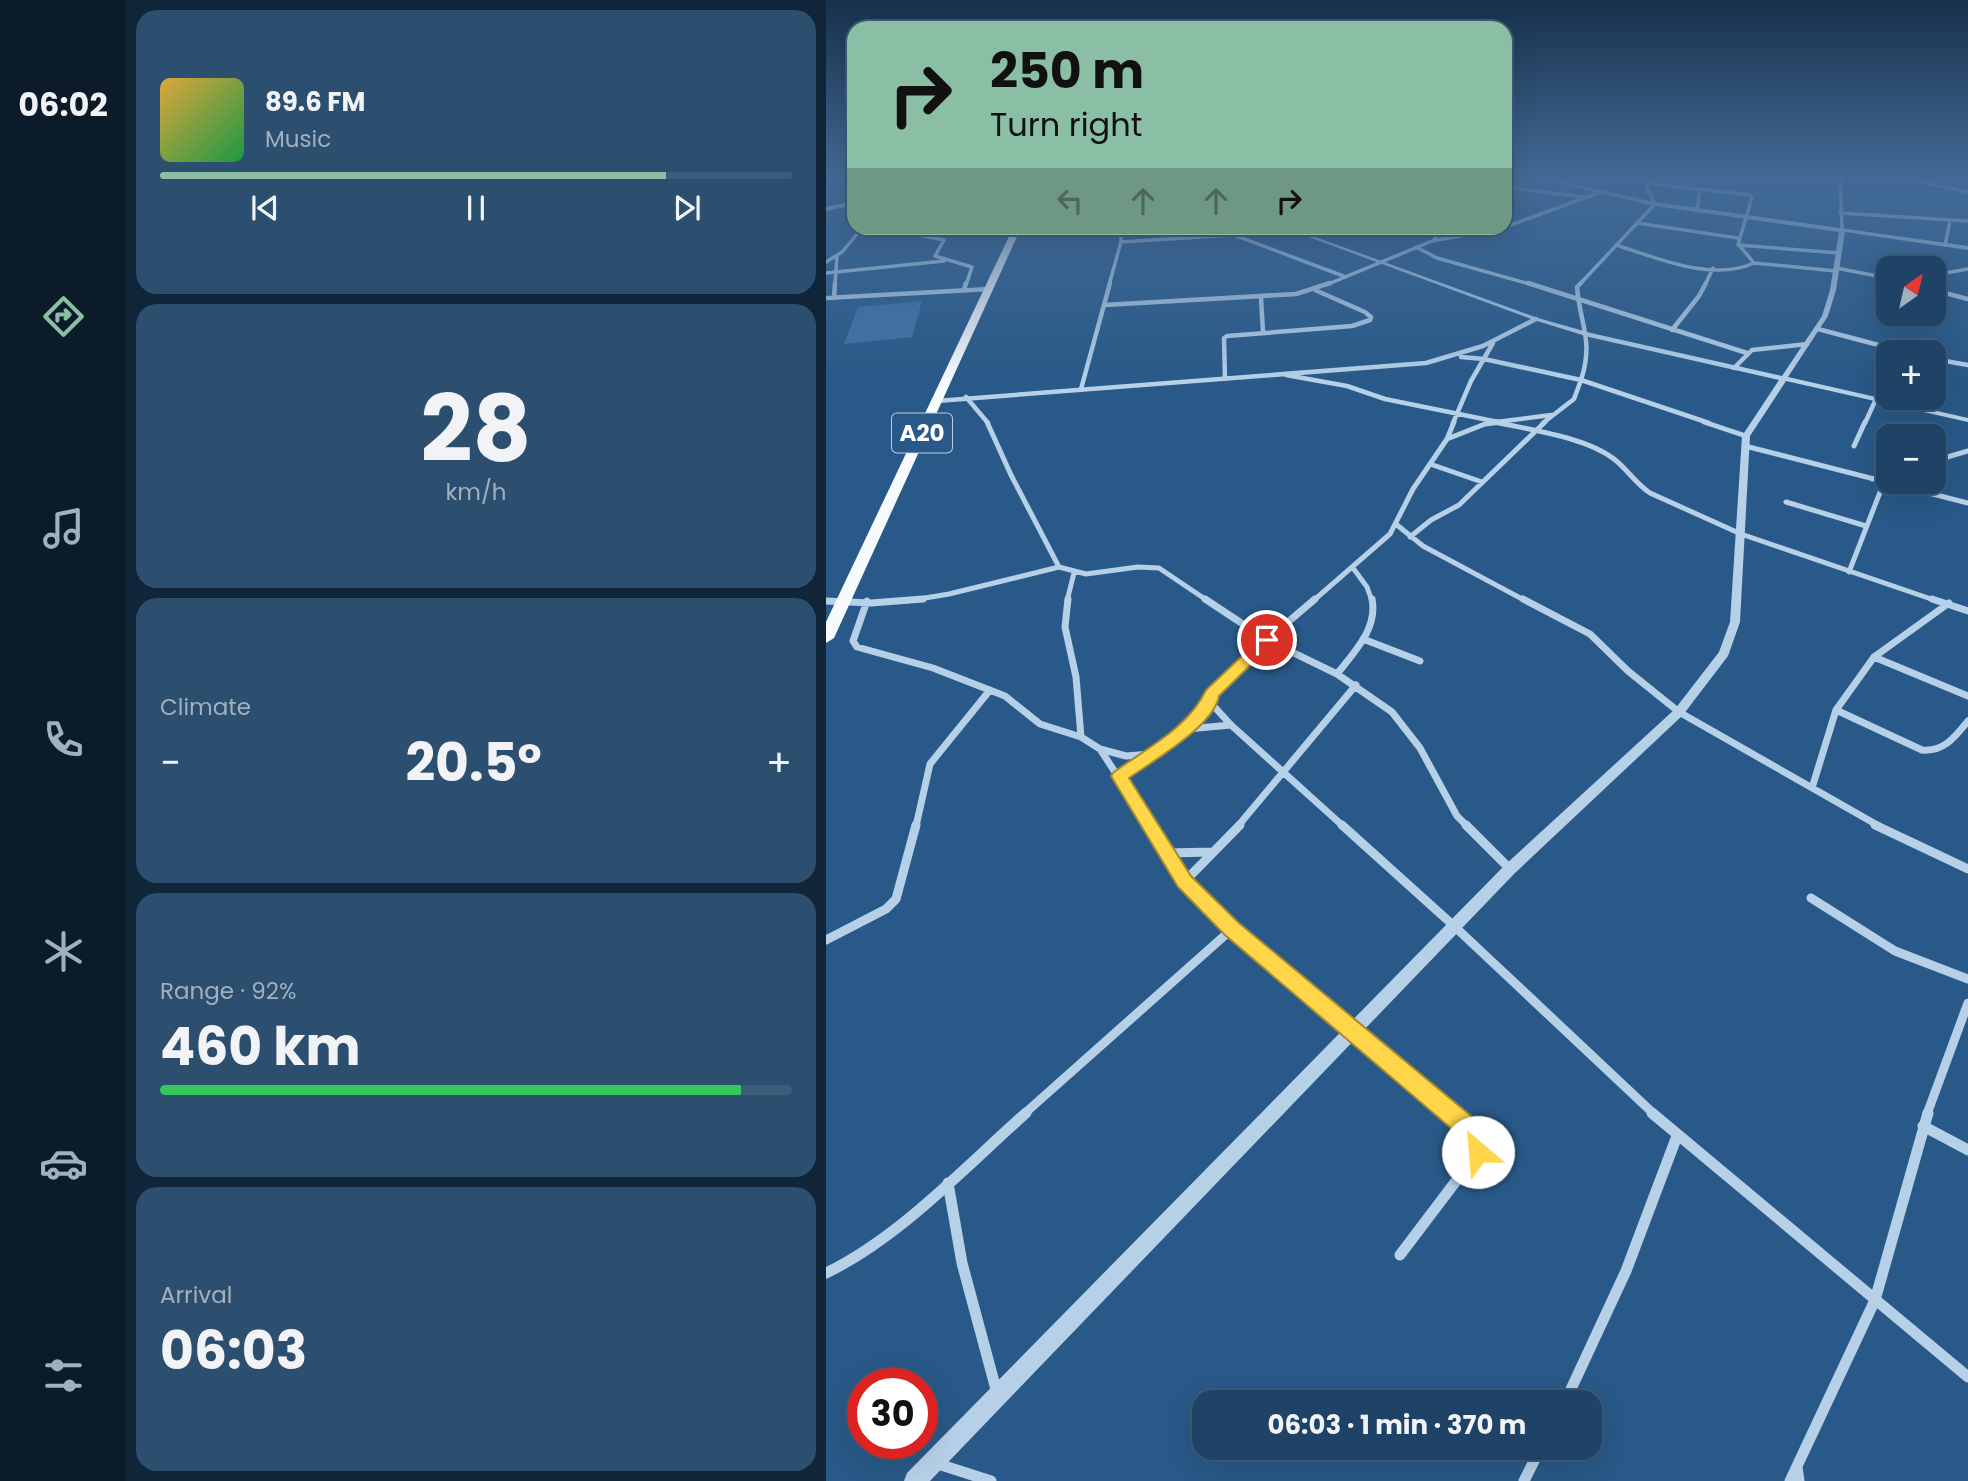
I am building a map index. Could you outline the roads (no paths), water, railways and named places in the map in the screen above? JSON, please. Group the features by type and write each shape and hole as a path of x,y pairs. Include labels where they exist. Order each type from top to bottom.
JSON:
{"main road":[{"name":"A20","path":"826,638 1009,244"}],"street":[{"path":"826,262 837,256 848,244"},
{"path":"942,244 935,256 972,267 964,289"},
{"path":"1081,389 1120,244"},
{"path":"1258,244 1346,277"},
{"path":"1332,244 1536,319 1589,335 1876,399 1854,446"},
{"path":"1104,305 1262,298 1315,289 1424,244"},
{"path":"915,1481 1510,869 1679,712 1724,653 1735,622 1746,441 1783,379 1818,329 1830,302 1840,244"},
{"path":"1939,244 1968,248"},
{"path":"1410,537 1435,517 1459,505 1552,415 1574,398 1588,363 1589,335 1577,300 1578,284 1616,245 1681,264 1713,268 1744,269 1754,263 1876,276"},
{"path":"1738,245 1839,253"},
{"path":"1738,245 1754,263"},
{"path":"1416,247 1437,258 1488,270 1747,353"},
{"path":"834,298 837,256"},
{"path":"826,273 949,260"},
{"path":"1672,330 1699,296 1713,268"},
{"path":"1946,273 1968,269"},
{"path":"826,299 989,289"},
{"path":"1225,379 1224,338 1231,334 1352,326 1370,320 1371,317 1366,312 1315,289"},
{"path":"1946,293 1968,299"},
{"path":"1262,298 1262,332"},
{"path":"937,401 1426,363 1458,357 1493,343 1536,319"},
{"path":"1818,329 1876,344"},
{"path":"1119,776 1186,730 1210,702 1211,694 1267,640 1353,568 1396,525 1413,489 1447,439 1457,413 1493,343"},
{"path":"1734,368 1747,353 1757,349 1807,344"},
{"path":"1458,357 1485,359 1581,380 1746,441 1876,480"},
{"path":"1946,361 1968,365"},
{"path":"1286,374 1557,436 1602,451 1650,493 1741,534 1968,611"},
{"path":"966,397 987,421 1011,475 1059,567"},
{"path":"1924,410 1968,420"},
{"path":"1447,439 1463,431 1497,422 1552,415"},
{"path":"1946,457 1968,451"},
{"path":"1430,464 1482,482"},
{"path":"1871,479 1876,478"},
{"path":"1849,572 1879,494"},
{"path":"1932,494 1968,503"},
{"path":"1786,502 1867,526"},
{"path":"1396,525 1410,537 1590,634 1679,712 1874,824 1968,869"},
{"path":"826,601 842,603 946,595 1021,573 1059,567 1074,573 1109,571 1139,565 1159,568 1267,640 1337,674 1392,712 1435,772 1457,816 1510,869"},
{"path":"1337,674 1363,639 1373,619 1373,601 1369,590 1353,568"},
{"path":"1074,573 1067,601 1065,627 1076,677 1081,737"},
{"path":"867,601 853,641 858,647 933,668 1005,696 1040,724 1081,737 1100,749 1126,756 1151,754"},
{"path":"1812,788 1836,710 1874,657 1949,603"},
{"path":"1363,639 1420,661"},
{"path":"1874,657 1968,696"},
{"path":"1185,881 1286,771 1356,685"},
{"path":"826,940 876,915 896,899 925,793 930,764 990,690"},
{"path":"1210,702 1231,725 1286,771 1677,1136 1968,1377"},
{"path":"1836,710 1931,752 1939,751 1949,743 1968,721"},
{"path":"1186,730 1231,725"},
{"path":"1100,749 1185,881 1232,929 1354,1029 1474,1133 1481,1143 1478,1152 1400,1255"},
{"path":"1167,853 1213,852"},
{"path":"1811,898 1895,951 1968,979"},
{"path":"826,1273 853,1260 948,1183 1232,929"},
{"path":"1790,1481 1875,1300 1923,1126 1968,1003"},
{"path":"1923,1126 1968,1150"},
{"path":"1571,1390 1610,1312 1656,1201 1677,1136"},
{"path":"948,1183 951,1219 998,1396"},
{"path":"1524,1481 1534,1460"},
{"path":"1797,1462 1799,1481"},
{"path":"933,1463 991,1481"}]}
